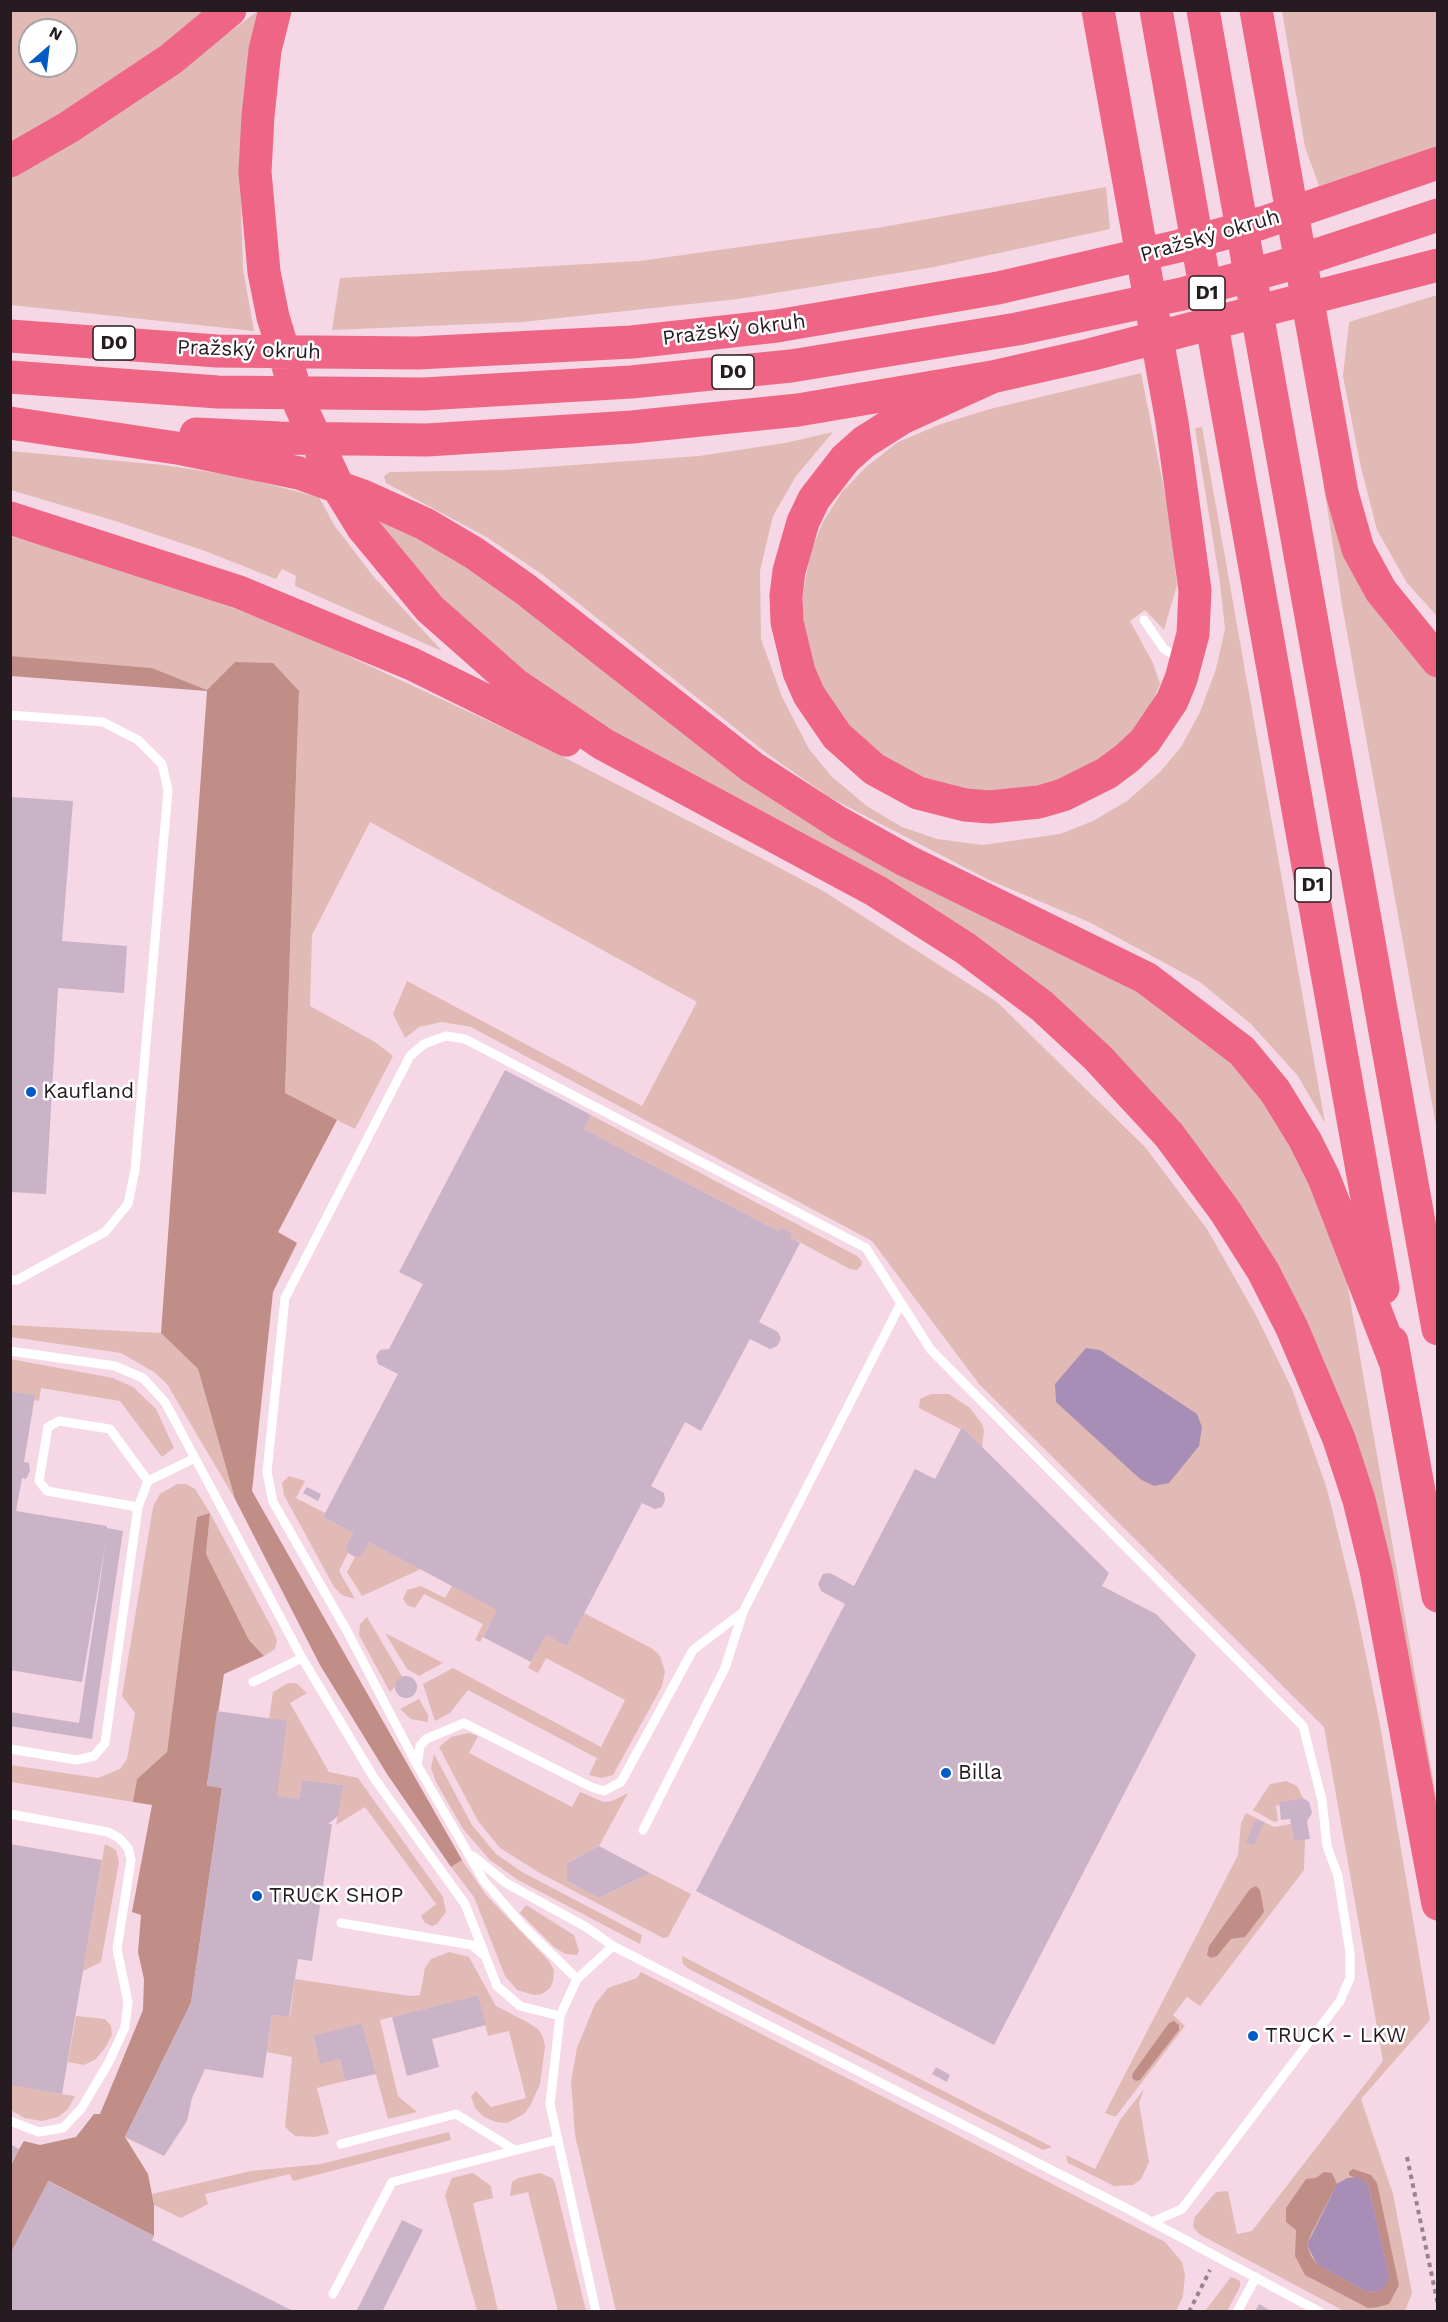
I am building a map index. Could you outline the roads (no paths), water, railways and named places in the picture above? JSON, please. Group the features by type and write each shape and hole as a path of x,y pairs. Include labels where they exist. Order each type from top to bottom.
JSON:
{"highway":[{"path":"10,161 69,127 171,59 230,10"},
{"path":"275,10 266,51 258,116 255,172 258,226 273,317 300,405 318,448 363,528 430,609 516,685 603,744 876,891 955,941 1042,1006 1098,1058 1169,1135 1232,1221 1263,1271 1292,1328 1339,1439 1359,1500 1395,1667 1437,1904"},
{"path":"992,377 902,418 864,442 828,478 803,522 789,571 787,622 798,672 822,717 854,754 895,782 933,798 965,805 1015,806 1063,795 1107,773 1127,758 1159,721 1172,701 1186,663 1193,634 1195,590 1172,422 1098,10"},
{"name":"D1","path":"1156,10 1437,1596"},
{"name":"D1","path":"1203,10 1437,1329"},
{"path":"1256,10 1324,381 1342,493 1358,549 1380,591 1437,661"},
{"name":"Pražský okruh","path":"10,336 217,351 417,353 632,342 777,326 998,288 1158,252 1262,223 1437,163"},
{"name":"Pražský okruh","path":"10,377 218,392 424,394 631,382 791,366 1017,329 1182,294 1291,263 1437,215"},
{"path":"1383,278 1437,258"},
{"path":"23,424 280,438 427,440 632,427 798,410 992,377 1186,332 1437,265"},
{"path":"23,424 183,449 299,473 363,496 425,525 474,553 525,589 752,767 839,824 905,860 1146,978 1242,1051 1275,1091 1305,1140 1324,1178 1396,1364"},
{"path":"1336,454 1354,493 1371,544 1392,587 1426,627 1437,635"},
{"path":"10,518 152,562 239,592 313,622 412,664 589,751 766,832"}],"lane":[{"path":"1144,620 1164,649 1186,663"},
{"path":"10,715 103,722 138,740 162,764 168,790 135,1170 128,1204 105,1232 17,1280 10,1280"},
{"path":"577,1979 497,1898 465,1849 417,1765 347,1631 273,1502 267,1472 285,1298 410,1056 424,1044 446,1036 465,1039 866,1248 931,1350 1303,1726 1322,1800 1327,1846 1338,1876 1350,1953 1350,1978 1340,2001 1182,2209 1152,2222"},
{"path":"643,1830 725,1668 743,1612 901,1303"},
{"path":"10,1351 115,1366 143,1378 165,1402 302,1659 374,1778 465,1904 497,1986 508,1998 530,2010 560,2016"},
{"path":"138,1507 47,1491 39,1482 48,1427 59,1421 110,1429 148,1482"},
{"path":"10,1749 77,1760 94,1756 105,1743 138,1507 148,1482 195,1458"},
{"path":"417,1765 420,1746 426,1739 465,1723 591,1787 604,1791 614,1788 621,1782 693,1650 743,1612"},
{"path":"253,1682 302,1659"},
{"path":"10,1814 108,1832 119,1838 128,1848 131,1860 117,1949 128,2002 124,2027 109,2062 81,2109 63,2128 39,2132 10,2121"},
{"path":"465,1849 506,1883 586,1927 613,1946 1218,2256 1320,2312"},
{"path":"341,1923 472,1945 484,1956"},
{"path":"596,2312 556,2140 550,2104 560,2016 577,1979 613,1946"},
{"path":"341,2144 456,2114 513,2149"},
{"path":"333,2294 392,2182 513,2149 556,2140"},
{"path":"1238,2312 1256,2277"}],"place":[{"name":"Kaufland","path":"31,1092"},
{"name":"Billa","path":"946,1773"},
{"name":"TRUCK SHOP","path":"257,1896"},
{"name":"TRUCK - LKW","path":"1253,2036"}]}
